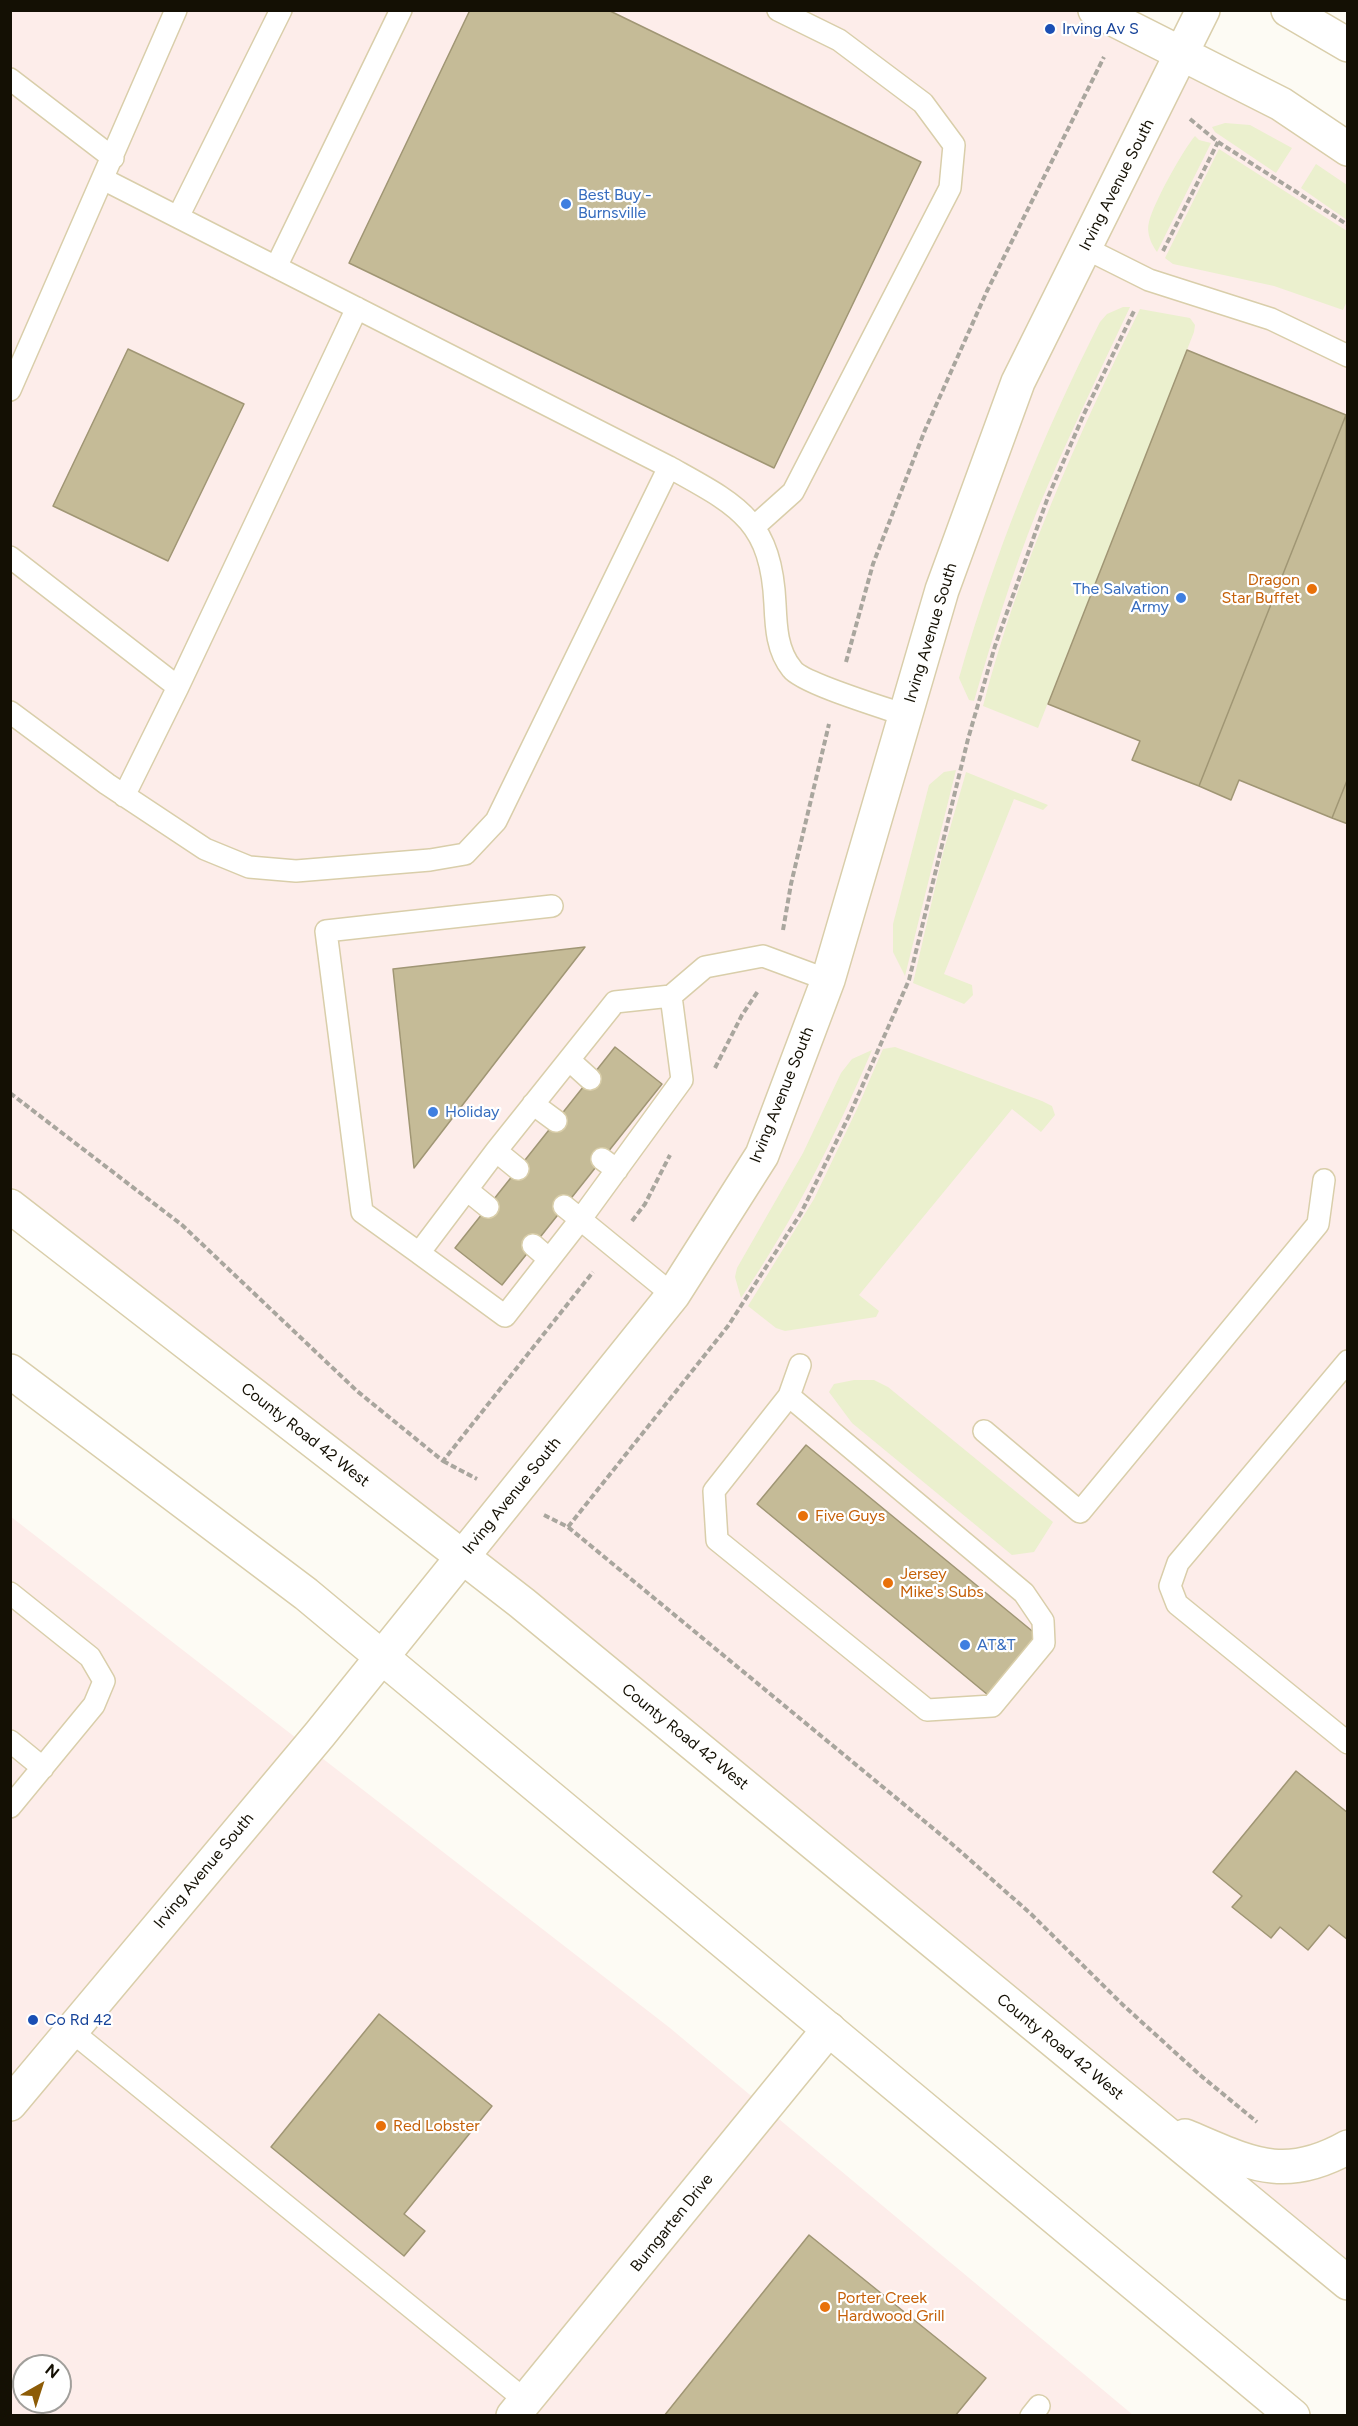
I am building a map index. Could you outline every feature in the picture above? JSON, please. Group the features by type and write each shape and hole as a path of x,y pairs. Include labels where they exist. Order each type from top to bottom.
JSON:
{"main road":[{"path":"1095,10 1281,104 1347,149"},
{"name":"Irving Avenue South","path":"10,2104 320,1734 673,1295 762,1155 828,980 942,590 1018,382 1183,55 1203,10"},
{"path":"1288,10 1347,45"},
{"name":"County Road 42 West","path":"10,1206 522,1603 1347,2283"},
{"path":"10,1371 306,1594 1292,2415"},
{"name":"Burngarten Drive","path":"519,2408 829,2029"},
{"path":"1152,2123 1246,2161 1280,2169 1320,2160 1347,2148"}],"lane":[{"path":"10,390 177,10"},
{"path":"178,218 281,10"},
{"path":"276,267 401,10"},
{"path":"755,526 793,492 799,482 950,188 954,145 923,103 840,40 778,10"},
{"path":"10,79 113,158"},
{"path":"103,179 669,466 726,498 755,526 773,570 776,637 792,671 837,692 905,715"},
{"path":"1085,248 1149,280 1271,318 1347,356"},
{"path":"124,796 357,308"},
{"path":"10,712 124,796 205,849 249,867 296,871 430,860 465,854 496,821 669,466"},
{"path":"10,556 178,687"},
{"path":"552,906 326,931 362,1212 505,1316 580,1220 610,1164 643,1120 682,1080 671,996"},
{"path":"419,1253 496,1150 615,1002 671,996 705,967 763,956 828,980"},
{"path":"569,1060 590,1078"},
{"path":"533,1104 556,1121"},
{"path":"496,1150 518,1169"},
{"path":"984,1431 1080,1512 1318,1224 1324,1180"},
{"path":"466,1190 488,1207"},
{"path":"564,1206 673,1295"},
{"path":"533,1245 549,1259"},
{"path":"1347,1361 1178,1563 1170,1586 1177,1605 1347,1743"},
{"path":"789,1396 1024,1593 1043,1621 1044,1643 992,1706 927,1710 717,1539 714,1491 789,1396 800,1365"},
{"path":"10,1593 90,1657 104,1681 94,1705 10,1807"},
{"path":"10,1741 43,1768"},
{"path":"70,2030 519,2408"}],"path":[{"path":"710,1078 742,1015 778,962 791,884 837,692 873,564 925,430 987,291 1104,57 1114,63"},
{"path":"1162,96 1218,142 1347,225"},
{"path":"568,1527 728,1326 801,1213 844,1127 909,980 969,738 992,656 1048,497 1084,414 1218,142"},
{"path":"10,1093 182,1225 357,1391 443,1461 568,1527 952,1844 1031,1914 1123,2005 1200,2075 1263,2127"},
{"path":"443,1461 645,1204 672,1152"}],"shaded area":[{"path":"10,11 1095,11 1347,149 1347,2283 11,1206"},
{"path":"10,1516 670,2028 1133,2415 11,2415"}],"green space":[{"path":"1225,123 1250,125 1292,148 1276,173 1215,132 1212,127"},
{"path":"1195,136 1199,140 1211,143 1157,252 1151,242 1148,226 1156,203 1169,178"},
{"path":"1219,149 1347,231 1347,301 1343,310 1274,286 1173,264 1165,258"},
{"path":"1316,164 1347,185 1347,220 1301,188"},
{"path":"1123,307 1130,307 1037,511 1011,581 974,701 969,700 959,678 988,587 1021,497 1058,408 1100,322 1107,314"},
{"path":"1140,309 1190,318 1195,325 1194,332 1038,728 983,706 1014,603 1051,503"},
{"path":"956,770 905,976 893,952 893,924 929,785 944,772"},
{"path":"966,772 1048,805 1043,810 1014,799 944,974 972,985 973,995 964,1004 913,983 943,853"},
{"path":"895,1047 1042,1101 1052,1106 1055,1115 1041,1132 1012,1109 859,1295 879,1311 876,1317 785,1331 776,1328 748,1306 814,1199 883,1049"},
{"path":"872,1050 813,1177 779,1239 741,1298 735,1277 737,1268 803,1153 841,1073 852,1059"},
{"path":"854,1380 874,1380 888,1387 1053,1522 1034,1552 1012,1555 852,1423 829,1392 834,1384"}],"building":[{"path":"470,10 608,10 921,162 774,468 349,263"},
{"path":"128,349 244,404 168,561 53,506"},
{"name":"The Salvation Army","path":"1187,350 1346,415 1199,786 1132,760 1140,741 1048,704"},
{"name":"Dragon Star Buffet","path":"1346,415 1348,778 1332,818 1239,780 1231,800 1199,786"},
{"path":"1348,778 1348,824 1332,818"},
{"name":"Holiday","path":"585,947 501,1055 414,1168 393,969"},
{"name":"Holiday","path":"615,1047 662,1084 502,1285 455,1248"},
{"path":"806,1445 1037,1635 988,1695 757,1504"},
{"path":"1296,1771 1348,1813 1348,1940 1329,1925 1308,1950 1280,1927 1271,1938 1232,1907 1242,1896 1213,1872"},
{"name":"Red Lobster","path":"379,2014 492,2106 404,2214 425,2231 404,2256 271,2147"},
{"name":"Porter Creek Hardwood Grill","path":"809,2235 986,2378 955,2416 664,2416"}],"place":[{"name":"Irving Av S","path":"1050,29"},
{"name":"Best Buy - Burnsville","path":"566,204"},
{"name":"Dragon Star Buffet","path":"1312,589"},
{"name":"The Salvation Army","path":"1181,598"},
{"name":"Holiday","path":"433,1112"},
{"name":"Five Guys","path":"803,1516"},
{"name":"Jersey Mike's Subs","path":"888,1583"},
{"name":"AT&T","path":"965,1645"},
{"name":"Co Rd 42","path":"33,2020"},
{"name":"Red Lobster","path":"381,2126"},
{"name":"Porter Creek Hardwood Grill","path":"825,2307"}]}
